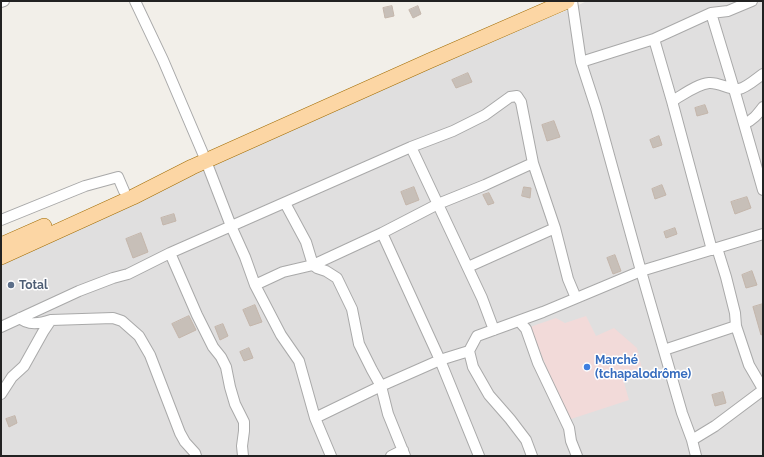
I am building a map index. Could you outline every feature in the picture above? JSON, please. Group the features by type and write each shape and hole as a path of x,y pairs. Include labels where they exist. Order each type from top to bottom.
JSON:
{"main road":[{"path":"1,257 133,197 205,159 553,1"},
{"path":"1,245 124,191 205,159 568,1"}],"street":[{"path":"135,1 163,60 205,159 255,285 281,335 299,361 315,418 331,456"},
{"path":"572,1 581,62 596,108 641,271 696,456"},
{"path":"581,62 654,39 711,13 728,11 752,1"},
{"path":"711,13 763,190"},
{"path":"654,39 714,249 726,277 735,313 736,326 749,365 763,389 715,426 692,440"},
{"path":"672,101 701,85 710,83 739,89 763,74"},
{"path":"1,327 79,291 128,274 170,253 231,226 412,147 453,131 485,115 510,97 517,96 521,102 534,163 555,228 568,279 576,298"},
{"path":"744,124 751,121 763,107"},
{"path":"412,147 482,298 494,330"},
{"path":"255,285 283,272 313,265 382,233 438,204 534,163"},
{"path":"1,220 85,186 118,177 124,191"},
{"path":"285,203 306,242 313,265 336,278 352,309 359,344 381,386 388,414 404,453 391,456"},
{"path":"468,267 555,228"},
{"path":"382,233 440,360 479,456"},
{"path":"532,456 526,440 489,395 473,367 470,350 477,336 519,321 641,271 763,234"},
{"path":"170,253 197,315 213,347 221,357 226,367 235,404 244,422 242,446 243,456"},
{"path":"20,318 23,321 30,323 51,320 113,318 122,321 139,336 150,355 180,433 196,456"},
{"path":"1,394 12,377 24,366 51,320"},
{"path":"519,321 526,329 538,363 569,428 570,441 577,456"},
{"path":"664,350 736,326"},
{"path":"315,418 381,386 440,360 470,350"}],"shaded area":[{"path":"587,1 763,1 763,456 1,456 1,264 188,174 431,64 563,12"},
{"path":"586,316 596,336 614,328 637,348 643,373 623,379 629,400 568,420 530,327 556,318 565,323"}],"building":[{"path":"392,6 394,16 385,18 383,8"},
{"path":"418,6 421,14 413,18 409,10"},
{"path":"468,73 472,82 456,88 452,80"},
{"path":"705,105 708,113 697,116 695,108"},
{"path":"554,121 560,137 547,141 542,125"},
{"path":"659,136 662,145 653,148 650,140"},
{"path":"662,185 666,195 655,199 652,189"},
{"path":"414,187 419,200 406,205 401,192"},
{"path":"524,187 531,188 530,198 522,196"},
{"path":"489,193 494,203 488,205 483,195"},
{"path":"747,197 751,208 735,214 731,202"},
{"path":"174,214 176,221 163,225 161,218"},
{"path":"675,228 677,234 666,238 664,232"},
{"path":"141,233 148,252 133,258 126,239"},
{"path":"615,255 621,271 613,274 607,258"},
{"path":"752,271 757,285 746,288 742,275"},
{"path":"763,304 763,334 761,335 753,307"},
{"path":"255,305 262,322 250,326 243,310"},
{"path":"189,316 196,330 179,338 172,324"},
{"path":"223,324 228,336 220,340 215,327"},
{"path":"249,348 253,358 244,361 240,352"},
{"path":"723,392 726,403 715,406 712,395"},
{"path":"15,416 17,423 9,427 6,419"}],"place":[{"name":"Total","path":"11,285"},
{"name":"Marché (tchapalodrôme)","path":"587,367"}]}
